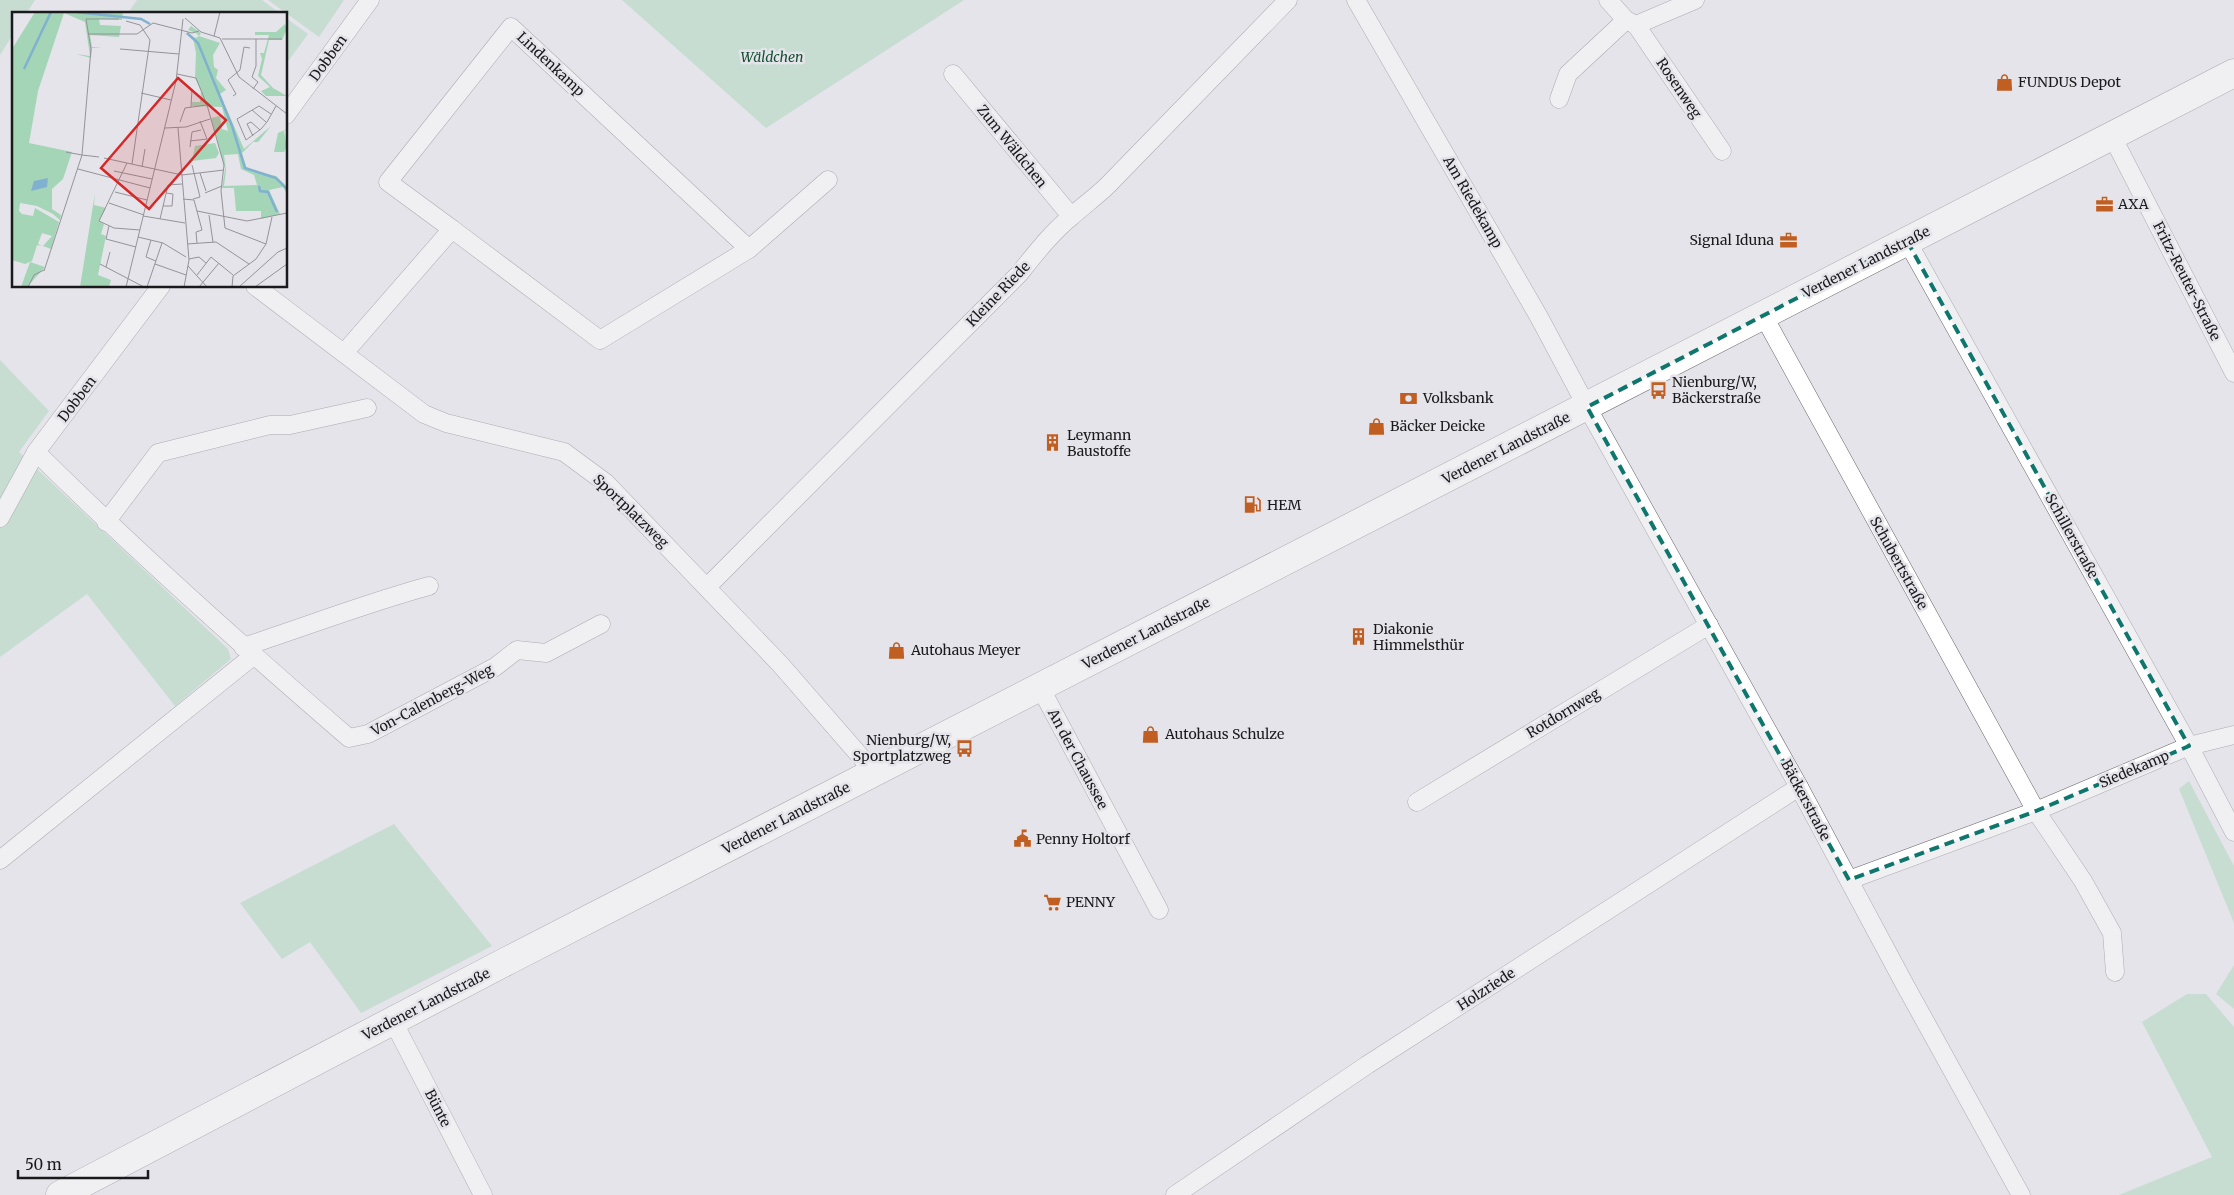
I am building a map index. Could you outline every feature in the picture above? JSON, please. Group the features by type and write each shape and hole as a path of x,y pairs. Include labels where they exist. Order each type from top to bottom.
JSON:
{"main road":[{"name":"Verdener Landstraße","path":"60,1195 874,772 2234,73"}],"street":[{"name":"Dobben","path":"288,112 370,0"},
{"name":"Kleine Riede","path":"707,587 1019,274 1071,216 1102,191 1288,0"},
{"name":"Am Riedekamp","path":"1356,0 1534,309 1586,406"},
{"name":"Rosenweg","path":"1608,0 1631,22 1722,151"},
{"path":"1559,99 1568,74 1631,22 1695,0"},
{"name":"Lindenkamp","path":"749,249 511,27 388,182 600,340 749,249 828,180"},
{"name":"Zum Wäldchen","path":"954,74 1071,216"},
{"name":"Fritz-Reuter-Straße","path":"2112,136 2234,373"},
{"path":"344,353 452,229"},
{"name":"Schillerstraße","path":"1907,241 2188,742 2234,832"},
{"name":"Dobben","path":"0,518 36,452 159,288"},
{"name":"Sportplatzweg","path":"258,288 424,414 446,423 564,452 606,483 780,664 874,772"},
{"name":"Schubertstraße","path":"1763,315 2036,811"},
{"name":"Bäckerstraße","path":"1586,406 1799,787 2021,1195"},
{"path":"106,522 158,453 270,425 290,425 367,408"},
{"name":"Von-Calenberg-Weg","path":"36,452 106,522 248,651 349,738 368,734 495,667 516,650 546,653 600,624"},
{"path":"0,860 248,651 378,600 428,586"},
{"name":"Rotdornweg","path":"1417,802 1709,625"},
{"name":"An der Chaussee","path":"1040,687 1159,910"},
{"name":"Siedekamp","path":"1849,880 2036,811 2188,742 2234,735"},
{"name":"Holzriede","path":"1175,1195 1367,1065 1799,787"},
{"path":"2036,811 2082,881 2112,933 2115,972"},
{"name":"Bünte","path":"393,1021 482,1195"}],"highlighted area":[{"path":"1907,241 2189,746 2036,811 1849,880 1587,407"}],"green space":[{"path":"0,0 35,0 27,12 12,12 12,36 0,55"},
{"path":"137,0 262,0 278,12 128,12"},
{"path":"268,0 344,0 319,37 288,15 288,12 285,12"},
{"name":"Wäldchen","path":"622,0 964,0 766,128"},
{"path":"288,19 308,34 288,61"},
{"path":"0,360 49,411 19,452 228,649 231,659 175,706 87,594 0,657"},
{"path":"2189,781 2234,866 2234,923 2179,789"},
{"path":"394,824 492,946 361,1013 310,942 282,959 240,903"},
{"path":"2234,965 2234,1009 2216,994"},
{"path":"2187,994 2206,994 2234,1027 2234,1195 2119,1195 2212,1157 2142,1022"}],"place":[{"name":"FUNDUS Depot","path":"2004,82"},
{"name":"AXA","path":"2104,204"},
{"name":"Signal Iduna","path":"1788,240"},
{"name":"Nienburg/W, Bäckerstraße","path":"1658,390"},
{"name":"Volksbank","path":"1409,398"},
{"name":"Bäcker Deicke","path":"1376,426"},
{"name":"Leymann Baustoffe","path":"1053,443"},
{"name":"HEM","path":"1253,505"},
{"name":"Diakonie Himmelsthür","path":"1359,637"},
{"name":"Autohaus Meyer","path":"897,650"},
{"name":"Autohaus Schulze","path":"1151,734"},
{"name":"Nienburg/W, Sportplatzweg","path":"965,748"},
{"name":"Penny Holtorf","path":"1022,839"},
{"name":"PENNY","path":"1052,902"}]}
